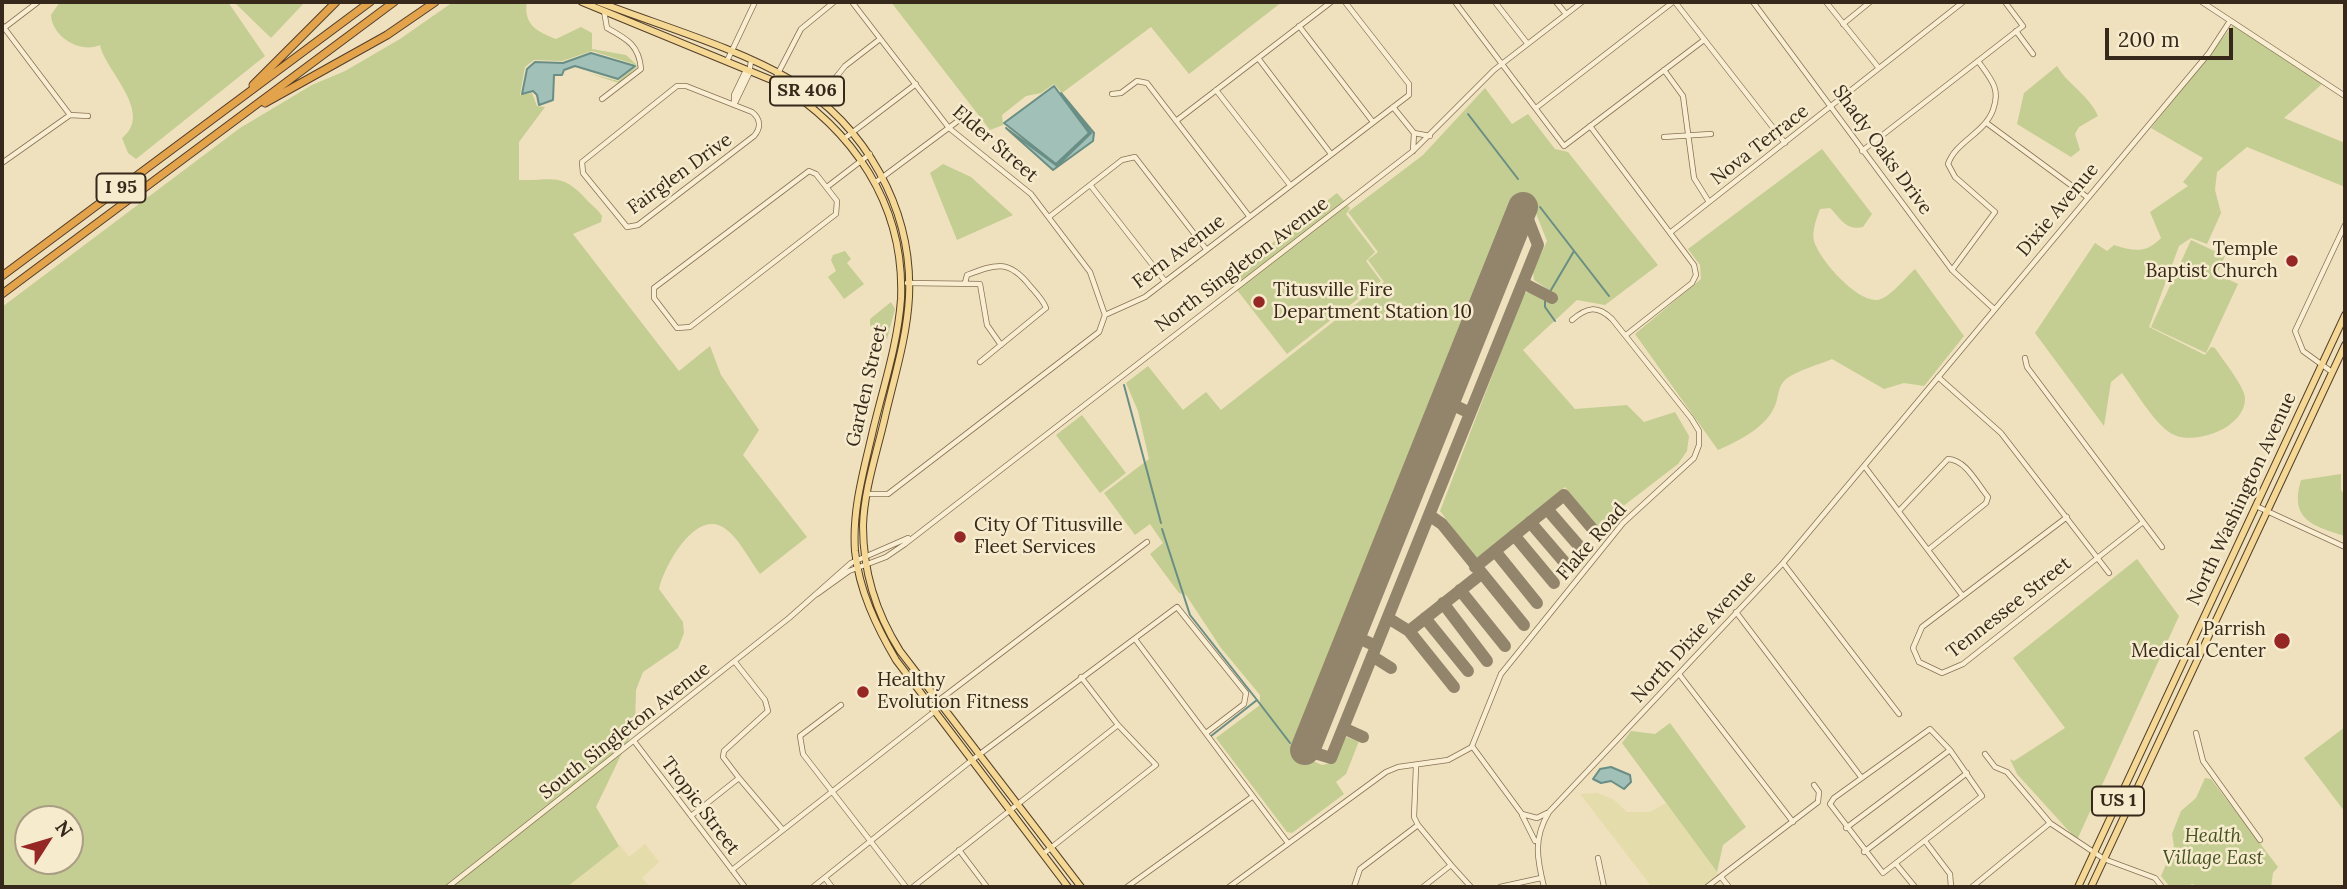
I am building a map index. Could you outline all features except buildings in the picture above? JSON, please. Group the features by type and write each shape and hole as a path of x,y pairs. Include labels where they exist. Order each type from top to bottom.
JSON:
{"highway":[{"path":"240,99 335,2"},
{"name":"I 95","path":"2,276 370,2"},
{"name":"I 95","path":"2,294 394,2"},
{"path":"234,121 387,36 435,2"}],"main road":[{"name":"Garden Street","path":"582,2 727,61 778,74 818,99 852,132 870,154 883,177 897,211 905,242 905,326 863,528 866,565 877,608 887,631 938,701 1081,887"},
{"name":"Garden Street","path":"599,2 730,52 813,106 863,159 876,182 898,246 904,283 855,516 857,563 869,606 880,632 1067,887"},
{"name":"North Washington Avenue","path":"2078,887 2345,314"},
{"name":"North Washington Avenue","path":"2091,887 2345,345"},
{"path":"881,394 881,409 885,417"},
{"path":"877,414 880,438"},
{"path":"2158,715 2169,721"}],"street":[{"path":"38,2 3,27 70,115"},
{"path":"727,61 755,2"},
{"path":"774,81 801,29 834,2"},
{"name":"Elder Street","path":"852,2 949,128 1031,194 1049,216 1090,272 1105,315"},
{"path":"1176,121 1331,2"},
{"name":"Fern Avenue","path":"1105,315 1145,297 1409,94 1409,84 1345,2"},
{"path":"1455,2 1564,146 1704,40"},
{"path":"1495,2 1527,43"},
{"path":"1556,2 1566,14"},
{"name":"North Singleton Avenue","path":"866,565 886,557 1413,151 1503,63 1582,2"},
{"path":"1536,108 1674,2 1785,143"},
{"name":"Shady Oaks Drive","path":"1753,2 1952,270 1994,309"},
{"path":"1826,2 1878,67"},
{"path":"1843,23 1870,2"},
{"name":"Nova Terrace","path":"1671,232 1963,2"},
{"path":"2202,2 2345,96"},
{"path":"1862,151 2023,26 2006,4"},
{"path":"602,99 641,69 640,54 632,43 607,28 604,10"},
{"name":"Dixie Avenue","path":"1905,416 2209,53 2230,21"},
{"path":"1299,26 1373,122"},
{"path":"2016,31 2033,54"},
{"path":"813,106 845,66 880,39"},
{"path":"1258,58 1331,154"},
{"path":"1952,270 1995,212 1955,177 1948,164 1952,153 1988,124 1997,98 1996,86 1978,61"},
{"name":"Fairglen Drive","path":"734,104 749,74 749,65"},
{"path":"1664,70 1683,96 1694,178 1709,202"},
{"path":"1112,94 1121,93 1137,81 1147,83 1249,216"},
{"path":"845,138 916,83"},
{"name":"Fairglen Drive","path":"677,86 686,86 734,104 756,114 760,124 757,133 638,225 626,227 621,223 583,173 584,157 677,86"},
{"path":"1216,90 1290,185"},
{"path":"1393,107 1414,133 1430,136"},
{"path":"876,182 971,112"},
{"path":"2,163 70,115 88,116"},
{"path":"1988,124 2087,197"},
{"path":"1590,126 1671,232 1693,265 1696,275 1692,283 1626,335"},
{"path":"1413,151 1414,133"},
{"path":"1664,137 1711,134"},
{"path":"827,187 870,154"},
{"path":"1049,216 1122,160 1135,157 1206,249"},
{"path":"804,172 813,172 827,187 839,204 836,214 690,327 677,328 654,298 656,285 804,172"},
{"path":"1091,186 1165,281"},
{"path":"2332,372 2303,351 2295,331 2345,225"},
{"path":"965,283 967,275 995,265 1007,267 1021,273 1046,305 1045,312 980,362"},
{"path":"904,283 979,284 987,325 1001,345"},
{"name":"Flake Road","path":"1472,746 1501,674 1623,523 1688,467 1699,445 1699,432 1691,418 1626,335 1601,309 1583,310 1572,320"},
{"path":"868,494 888,494 1099,332 1105,315"},
{"path":"2025,358 2027,367 2162,547"},
{"path":"1938,377 2001,433 2109,573"},
{"name":"North Dixie Avenue","path":"1544,887 1536,850 1540,828 1549,812 1783,563 1905,416"},
{"path":"1899,511 1948,459 1956,459 1964,465 1988,497 1986,503 1928,550"},
{"path":"1865,467 1962,595 2067,517"},
{"path":"2256,506 2345,547"},
{"name":"Tennessee Street","path":"1962,595 1922,626 1913,648 1919,662 1942,673 1951,670 2143,522"},
{"name":"North Singleton Avenue","path":"857,563 865,556 908,538"},
{"path":"732,870 935,710 938,701 1147,542"},
{"name":"South Singleton Avenue","path":"448,887 735,662 817,594 838,572 857,563 866,565"},
{"path":"1783,563 1899,714"},
{"path":"813,887 972,760 1177,607 1246,693 1247,699 1206,733"},
{"path":"1735,612 1861,777"},
{"path":"1135,639 1288,843"},
{"path":"735,662 768,706 765,715 724,751 723,757 783,830"},
{"path":"1679,674 1793,822"},
{"path":"1043,854 1156,765 1118,725 1081,677"},
{"path":"841,705 800,736 803,754 906,887"},
{"path":"913,887 1118,725"},
{"path":"1930,729 1950,750 1982,796 1883,873 1864,852 1830,804 1861,777 1930,729"},
{"path":"2196,733 2203,761 2260,840"},
{"name":"Tropic Street","path":"634,741 745,887"},
{"path":"1229,887 1386,772 1398,767 1448,760 1472,746 1532,830 1536,850"},
{"path":"1846,828 1950,750"},
{"path":"1985,754 1995,767 2007,772 2050,823 2104,859 2155,878 2162,887"},
{"path":"1416,766 1414,817 1471,887"},
{"path":"1864,852 1967,773"},
{"path":"691,816 739,778"},
{"path":"1707,887 1818,802 1819,792 1814,785"},
{"path":"1127,887 1252,797"},
{"path":"1521,814 1537,818 1549,812"},
{"path":"1972,887 2050,823"},
{"path":"1354,887 1360,869 1418,825"},
{"path":"1925,841 1950,874 1951,887"},
{"path":"959,850 987,887"},
{"path":"1598,858 1604,887"},
{"path":"1896,864 1915,887"},
{"path":"1423,887 1451,865"},
{"path":"1721,877 1729,887"},
{"path":"825,878 832,887"},
{"path":"1500,887 1541,878"},
{"path":"1067,887 1076,880"}],"shaded area":[{"path":"1597,793 1613,799 1627,812 1650,812 1666,803 1719,875 1706,887 1652,887 1580,794"},
{"path":"645,844 659,862 642,878 650,887 567,887 620,845 629,857"}],"green space":[{"path":"60,2 228,2 265,56 136,159 128,153 122,138 131,128 133,116 125,91 103,55 100,45 76,45 56,30 51,15"},
{"path":"234,2 305,2 271,38"},
{"path":"453,2 527,2 529,22 543,33 556,39 581,27 592,33 592,49 626,55 637,65 592,51 562,61 534,60 525,67 520,95 532,93 537,106 545,107 519,142 519,180 563,181 577,190 598,211 602,216 601,222 573,234 679,371 710,346 721,375 759,430 743,455 807,537 760,574 732,534 716,524 704,525 684,541 668,567 659,589 683,622 684,633 678,648 643,672 636,690 635,727 626,745 445,887 2,887 2,307 240,128 312,85 345,71 400,39"},
{"path":"891,2 1282,2 1189,74 1151,27 1062,93 1054,84 1041,93 1026,96 1002,115 1003,125 990,130"},
{"path":"2233,25 2322,84 2284,118 2345,143 2345,187 2247,147 2217,172 2215,190 2221,213 2207,244 2191,238 2179,246 2149,327 2205,355 2211,347 2215,348 2244,393 2243,409 2227,427 2215,433 2190,438 2178,436 2169,432 2157,420 2122,373 2111,382 2104,426 2035,333 2095,243 2107,251 2114,245 2139,250 2150,247 2161,238 2150,212 2188,186 2183,182 2203,158 2151,128"},
{"path":"638,66 619,83 588,73 618,81"},
{"path":"2057,66 2098,116 2079,127 2075,134 2080,150 2071,157 2017,124 2024,93"},
{"path":"1485,88 1512,124 1528,114 1555,149 1568,152 1658,265 1605,305 1577,300 1523,350 1575,409 1627,405 1644,422 1675,412 1689,436 1687,451 1678,464 1613,514 1602,531 1565,487 1480,557 1475,557 1440,511 1524,293 1534,291 1551,301 1555,294 1534,280 1533,271 1547,241 1533,206 1513,197 1293,752 1322,765 1334,762 1346,737 1359,741 1346,774 1336,782 1344,794 1292,833 1287,832 1216,738 1260,705 1260,695 1221,648 1186,595 1179,593 1150,554 1163,543 1150,524 1135,535 1104,493 1149,459 1138,411 1126,383 1148,366 1183,410 1206,392 1221,410 1384,282 1368,260 1378,252 1348,212 1423,155"},
{"path":"1822,149 1872,214 1863,227 1857,228 1844,223 1830,208 1820,209 1814,237 1826,263 1853,290 1873,300 1881,299 1890,293 1915,269 1964,336 1924,386 1904,383 1884,389 1832,359 1796,373 1781,384 1772,412 1759,426 1718,450 1635,334 1701,279 1700,265 1688,249"},
{"path":"943,164 971,177 1013,215 957,240 930,173"},
{"path":"1337,193 1345,202 1234,286 1227,278"},
{"path":"1347,205 1350,208 1346,214 1375,252 1366,261 1381,281 1287,354 1237,290"},
{"path":"2191,240 2225,256 2217,274 2238,284 2206,353 2151,327"},
{"path":"845,251 851,259 847,263 864,284 844,299 828,277 836,271 831,260 833,255"},
{"path":"891,302 895,309 887,339 880,338 870,325 870,319"},
{"path":"1082,415 1126,473 1100,493 1056,435"},
{"path":"2341,474 2341,490 2345,495 2345,536 2313,524 2306,519 2298,504 2301,480"},
{"path":"2137,559 2179,616 2077,840 2017,774 2010,759 2014,761 2065,728 2013,658"},
{"path":"1670,723 1746,827 1723,845 1717,872 1622,743 1631,731 1655,734"},
{"path":"2345,727 2345,812 2304,758"},
{"path":"622,753 596,807 619,846 567,887 452,887"},
{"name":"Health Village East","path":"2205,778 2211,779 2278,867 2273,873 2271,887 2200,887 2192,884 2187,887 2170,887 2161,876 2174,846 2172,834 2181,811 2196,798"}],"water":[{"path":"591,53 635,66 618,79 575,66 564,70 562,75 554,75 553,100 539,105 537,95 533,91 522,94 527,69 535,62 563,63"},
{"path":"1054,86 1089,133 1056,164 1004,123"},
{"path":"1061,93 1094,133 1093,141 1053,170 1006,128 1057,166 1091,133"},
{"path":"1611,767 1630,775 1631,782 1624,789 1611,781 1601,783 1593,779 1600,769"}],"waterway":[{"path":"1468,114 1518,179"},
{"path":"1540,207 1609,296"},
{"path":"1551,290 1574,251"},
{"path":"1545,300 1545,307 1555,321"},
{"path":"1124,385 1161,523"},
{"path":"1162,529 1190,615 1257,700 1211,736"},
{"path":"1257,700 1290,743"}],"taxiway":[{"path":"1305,750 1331,758 1538,245 1523,207"},
{"path":"1523,283 1552,298"},
{"path":"1445,401 1470,413"},
{"path":"1475,567 1564,495 1596,533"},
{"path":"1547,509 1579,546"},
{"path":"1429,515 1442,524 1524,625"},
{"path":"1530,522 1566,564"},
{"path":"1514,535 1554,583"},
{"path":"1495,551 1537,603"},
{"path":"1409,631 1481,574"},
{"path":"1460,590 1505,646"},
{"path":"1443,603 1487,661"},
{"path":"1388,618 1409,631 1454,687"},
{"path":"1425,618 1468,671"},
{"path":"1352,635 1376,646"},
{"path":"1372,656 1391,668"},
{"path":"1343,728 1363,737"}],"runway":[{"path":"1305,750 1523,207"}],"place":[{"name":"Temple Baptist Church","path":"2292,261"},
{"name":"Titusville Fire Department Station 10","path":"1259,302"},
{"name":"City Of Titusville Fleet Services","path":"960,537"},
{"name":"Parrish Medical Center","path":"2282,641"},
{"name":"Healthy Evolution Fitness","path":"863,692"}]}
